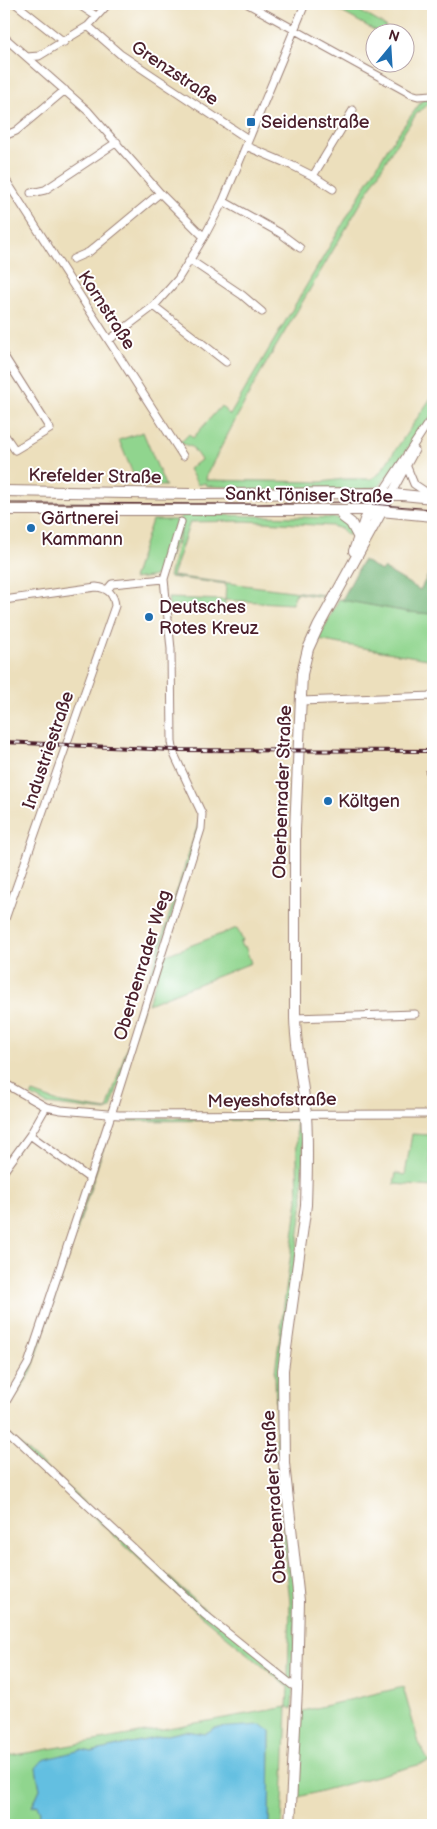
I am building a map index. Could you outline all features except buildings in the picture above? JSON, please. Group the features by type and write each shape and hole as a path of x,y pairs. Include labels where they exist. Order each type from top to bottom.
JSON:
{"street":[{"path":"16,4 64,42"},
{"path":"78,4 96,16"},
{"path":"28,57 40,56 64,42 88,26 108,4"},
{"path":"248,4 411,94 418,96 433,95"},
{"path":"109,340 154,306 178,279 204,237 223,201 305,4"},
{"name":"Grenzstraße","path":"88,26 120,54 247,143"},
{"path":"4,37 88,111 160,193 204,237"},
{"path":"4,46 17,48"},
{"path":"4,136 16,130 65,90"},
{"path":"313,176 353,110"},
{"path":"30,193 45,190 116,142"},
{"path":"247,143 313,176 333,189"},
{"name":"Kornstraße","path":"4,181 7,182 183,456"},
{"path":"73,259 89,252 160,193"},
{"path":"223,201 280,233 300,248"},
{"path":"190,260 242,295 262,312"},
{"path":"154,306 226,362"},
{"path":"4,356 50,429 15,450 4,434"},
{"name":"Oberbenrader Straße","path":"345,576 370,510 407,467 433,419"},
{"name":"Oberbenrader Straße","path":"290,1825 297,1689 299,1602 284,1463 283,1370 306,1205 306,1115 294,1018 295,830 302,674 308,649 345,576 382,511 386,493 426,426 433,419"},
{"path":"407,467 414,484 432,498"},
{"name":"Krefelder Straße","path":"4,491 188,494"},
{"name":"Sankt Töniser Straße","path":"188,494 386,493 432,498"},
{"name":"Krefelder Straße","path":"4,510 184,510"},
{"name":"Sankt Töniser Straße","path":"184,510 370,510 433,516"},
{"path":"340,510 343,517 351,523 359,538"},
{"name":"Oberbenrader Weg","path":"4,1405 28,1364 192,858 202,819 202,814 173,750 171,649 164,579 182,522"},
{"path":"4,600 96,587 107,590 112,584 164,579"},
{"name":"Industriestraße","path":"4,922 115,606 114,598 107,590"},
{"path":"301,701 433,696"},
{"path":"294,1018 415,1014"},
{"name":"Meyeshofstraße","path":"4,1084 46,1107 108,1114 180,1116 433,1114"},
{"path":"4,1171 30,1135 46,1107"},
{"path":"30,1135 88,1177"},
{"path":"4,1427 204,1614 292,1686"}],"green space":[{"path":"327,4 347,4 379,22 364,22 364,24"},
{"path":"433,98 417,113 393,149 258,377 207,474 206,480 322,482 343,479 371,479 379,474 433,395 433,414 380,486 362,490 246,490 207,486 206,483 198,485 189,469 201,460 192,447 179,441 182,441 189,434 193,438 221,406 230,415 387,149 423,99"},
{"path":"143,432 166,486 138,486 119,440"},
{"path":"182,514 337,518 345,520 353,534 346,535 342,529 332,526 246,521 190,522 172,576 324,595 324,597 296,593 292,604 225,600 226,584 169,577 183,522 169,559 161,571 154,576 133,579 152,520 180,520"},
{"path":"363,560 381,571 383,568 420,590 433,566 433,614 408,612 342,600"},
{"path":"168,598 225,600 224,614 170,611"},
{"path":"339,599 408,612 433,614 433,660 318,640"},
{"path":"201,815 198,832 111,1108 106,1111 46,1104 31,1095 33,1093 61,1103 107,1110"},
{"path":"237,928 243,941 240,942 242,947 245,946 251,963 148,1004 163,956"},
{"path":"119,1118 296,1118 303,1124 303,1202 280,1373 282,1461 277,1463 275,1372 298,1200 296,1120 114,1121 111,1125 31,1373 4,1414 4,1409 28,1371 112,1121"},
{"path":"412,1134 430,1135 430,1164 433,1165 433,1187 394,1184 396,1173 405,1175"},
{"path":"4,1430 196,1604 150,1560 208,1612 288,1678 290,1603 277,1466 283,1467 296,1597 292,1709 287,1707 288,1687 198,1613 4,1434"},
{"path":"403,1687 419,1743 429,1762 295,1798 299,1712"},
{"path":"287,1707 282,1825 269,1825 270,1731 215,1728 204,1734 186,1731 91,1752 81,1750 36,1768 40,1789 32,1806 37,1805 40,1812 38,1825 4,1825 4,1757"}],"water":[{"path":"262,1725 270,1731 269,1825 38,1825 40,1812 37,1805 32,1807 40,1789 36,1768 43,1760 81,1750 91,1752 186,1731 204,1734 215,1728"}],"tram line":[{"path":"4,503 254,504 345,502 433,509"}],"railway":[{"path":"4,742 173,750 433,751"},
{"path":"427,772 433,772"}],"place":[{"name":"Seidenstraße","path":"251,122"},
{"name":"Gärtnerei Kammann","path":"31,528"},
{"name":"Deutsches Rotes Kreuz","path":"149,617"},
{"name":"Költgen","path":"328,801"}]}
